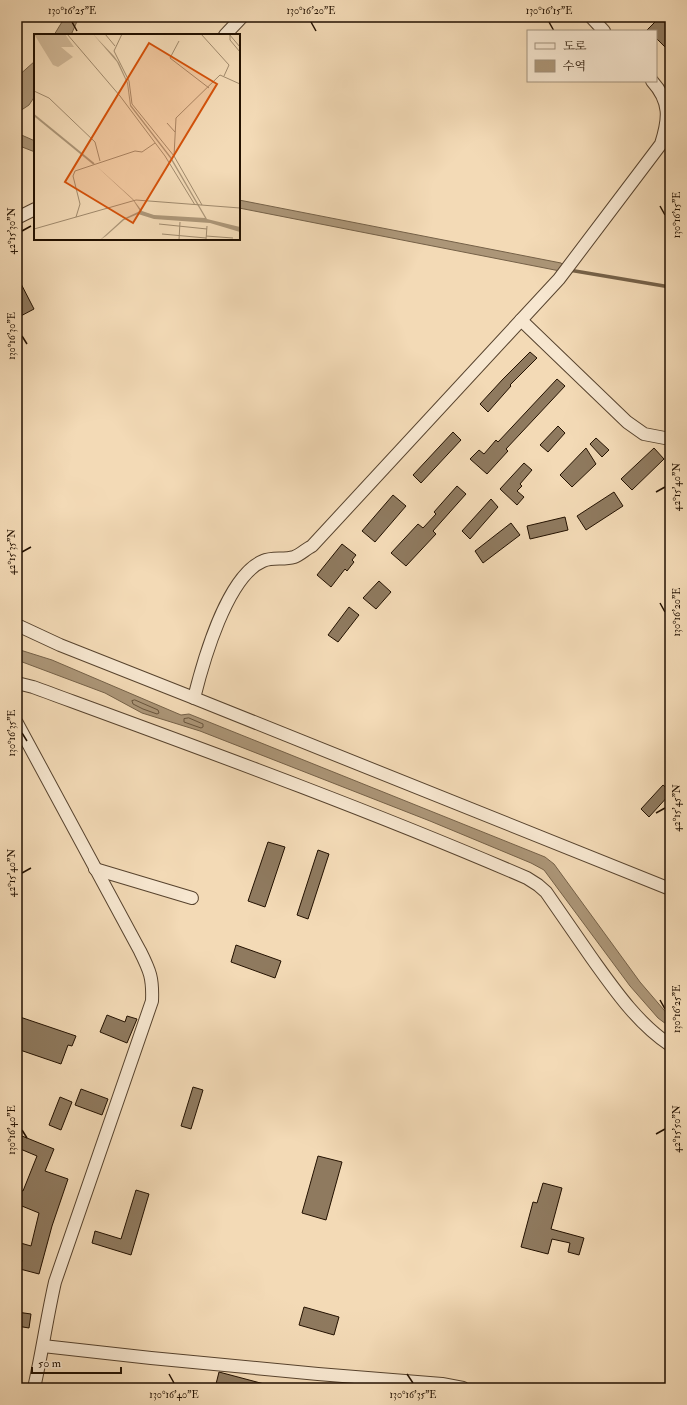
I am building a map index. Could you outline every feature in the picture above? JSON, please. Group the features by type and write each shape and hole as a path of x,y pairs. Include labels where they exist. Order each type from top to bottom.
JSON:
{"street":[{"path":"226,34 242,17"},
{"path":"590,17 603,30"},
{"path":"194,698 216,627 235,589 248,572 263,561 294,557 312,546 559,279 660,144 666,128 667,109 663,95 653,82"},
{"path":"17,218 34,210"},
{"path":"521,320 627,422 644,434 670,439"},
{"path":"17,625 60,645 670,889"},
{"path":"17,683 33,687 216,754 439,840 526,878 546,892 610,983 634,1012 661,1039 670,1045"},
{"path":"17,723 150,971 153,985 152,1001 55,1282 46,1318 43,1346 34,1388"},
{"path":"95,869 192,898"},
{"path":"43,1346 246,1367 442,1384 463,1388"}],"water":[{"path":"65,17 79,17 71,34 55,34"},
{"path":"34,62 34,98 29,105 17,113 17,77"},
{"path":"17,133 34,141 34,152 17,145"},
{"path":"240,200 561,263 566,267 560,271 240,208"},
{"path":"17,649 52,660 181,715 189,714 545,857 554,864 640,982 670,1017 670,1027 658,1018 630,986 544,870 531,863 430,821 200,731 142,713 105,693 17,660"}],"building":[{"path":"660,17 665,17 670,23 670,52 657,39 657,30 647,30"},
{"path":"17,276 34,309 17,318"},
{"path":"530,352 537,358 510,385 511,386 488,412 480,404"},
{"path":"557,379 565,386 506,449 508,451 487,474 470,459 479,450 484,454 496,440 498,442"},
{"path":"558,426 565,433 548,452 540,445"},
{"path":"453,432 461,440 421,483 413,475"},
{"path":"596,438 609,450 602,457 590,444"},
{"path":"586,448 596,464 572,487 560,475"},
{"path":"654,448 664,459 632,490 621,479"},
{"path":"524,463 532,470 520,484 522,486 517,491 524,497 517,505 500,489"},
{"path":"457,486 466,494 433,531 436,534 406,566 391,553 418,524 423,528 436,514 434,512"},
{"path":"614,492 623,506 586,530 577,516"},
{"path":"393,495 406,506 375,542 362,531"},
{"path":"491,499 498,507 470,539 462,531"},
{"path":"565,517 568,530 530,539 527,526"},
{"path":"511,523 520,535 483,563 475,551"},
{"path":"342,544 356,555 352,560 354,562 347,571 345,569 331,587 317,575"},
{"path":"379,581 391,592 376,609 363,598"},
{"path":"349,607 359,615 338,642 328,635"},
{"path":"663,785 670,791 670,794 649,817 641,809"},
{"path":"268,842 285,847 265,907 248,901"},
{"path":"318,850 329,854 308,919 297,915"},
{"path":"236,945 281,961 275,978 231,962"},
{"path":"107,1015 125,1022 127,1016 137,1019 127,1043 100,1032"},
{"path":"17,1016 76,1036 72,1046 68,1045 61,1064 17,1049"},
{"path":"193,1087 203,1090 191,1129 181,1126"},
{"path":"81,1089 108,1099 102,1115 75,1105"},
{"path":"60,1097 72,1102 61,1130 49,1125"},
{"path":"22,1136 54,1149 45,1171 68,1179 52,1226 39,1274 20,1269 22,1260 17,1259 17,1242 31,1246 39,1213 17,1204 17,1189 23,1191 37,1156 18,1148"},
{"path":"318,1156 342,1162 326,1220 302,1213"},
{"path":"543,1183 562,1188 551,1229 584,1238 579,1255 568,1252 570,1243 552,1239 548,1254 521,1247 533,1202 537,1203"},
{"path":"136,1190 149,1194 131,1255 92,1243 95,1231 121,1239"},
{"path":"304,1307 339,1317 334,1335 299,1325"},
{"path":"17,1312 31,1314 29,1328 17,1326"},
{"path":"219,1372 268,1385 268,1388 215,1388"}],"waterway":[{"path":"569,270 670,287"}]}
